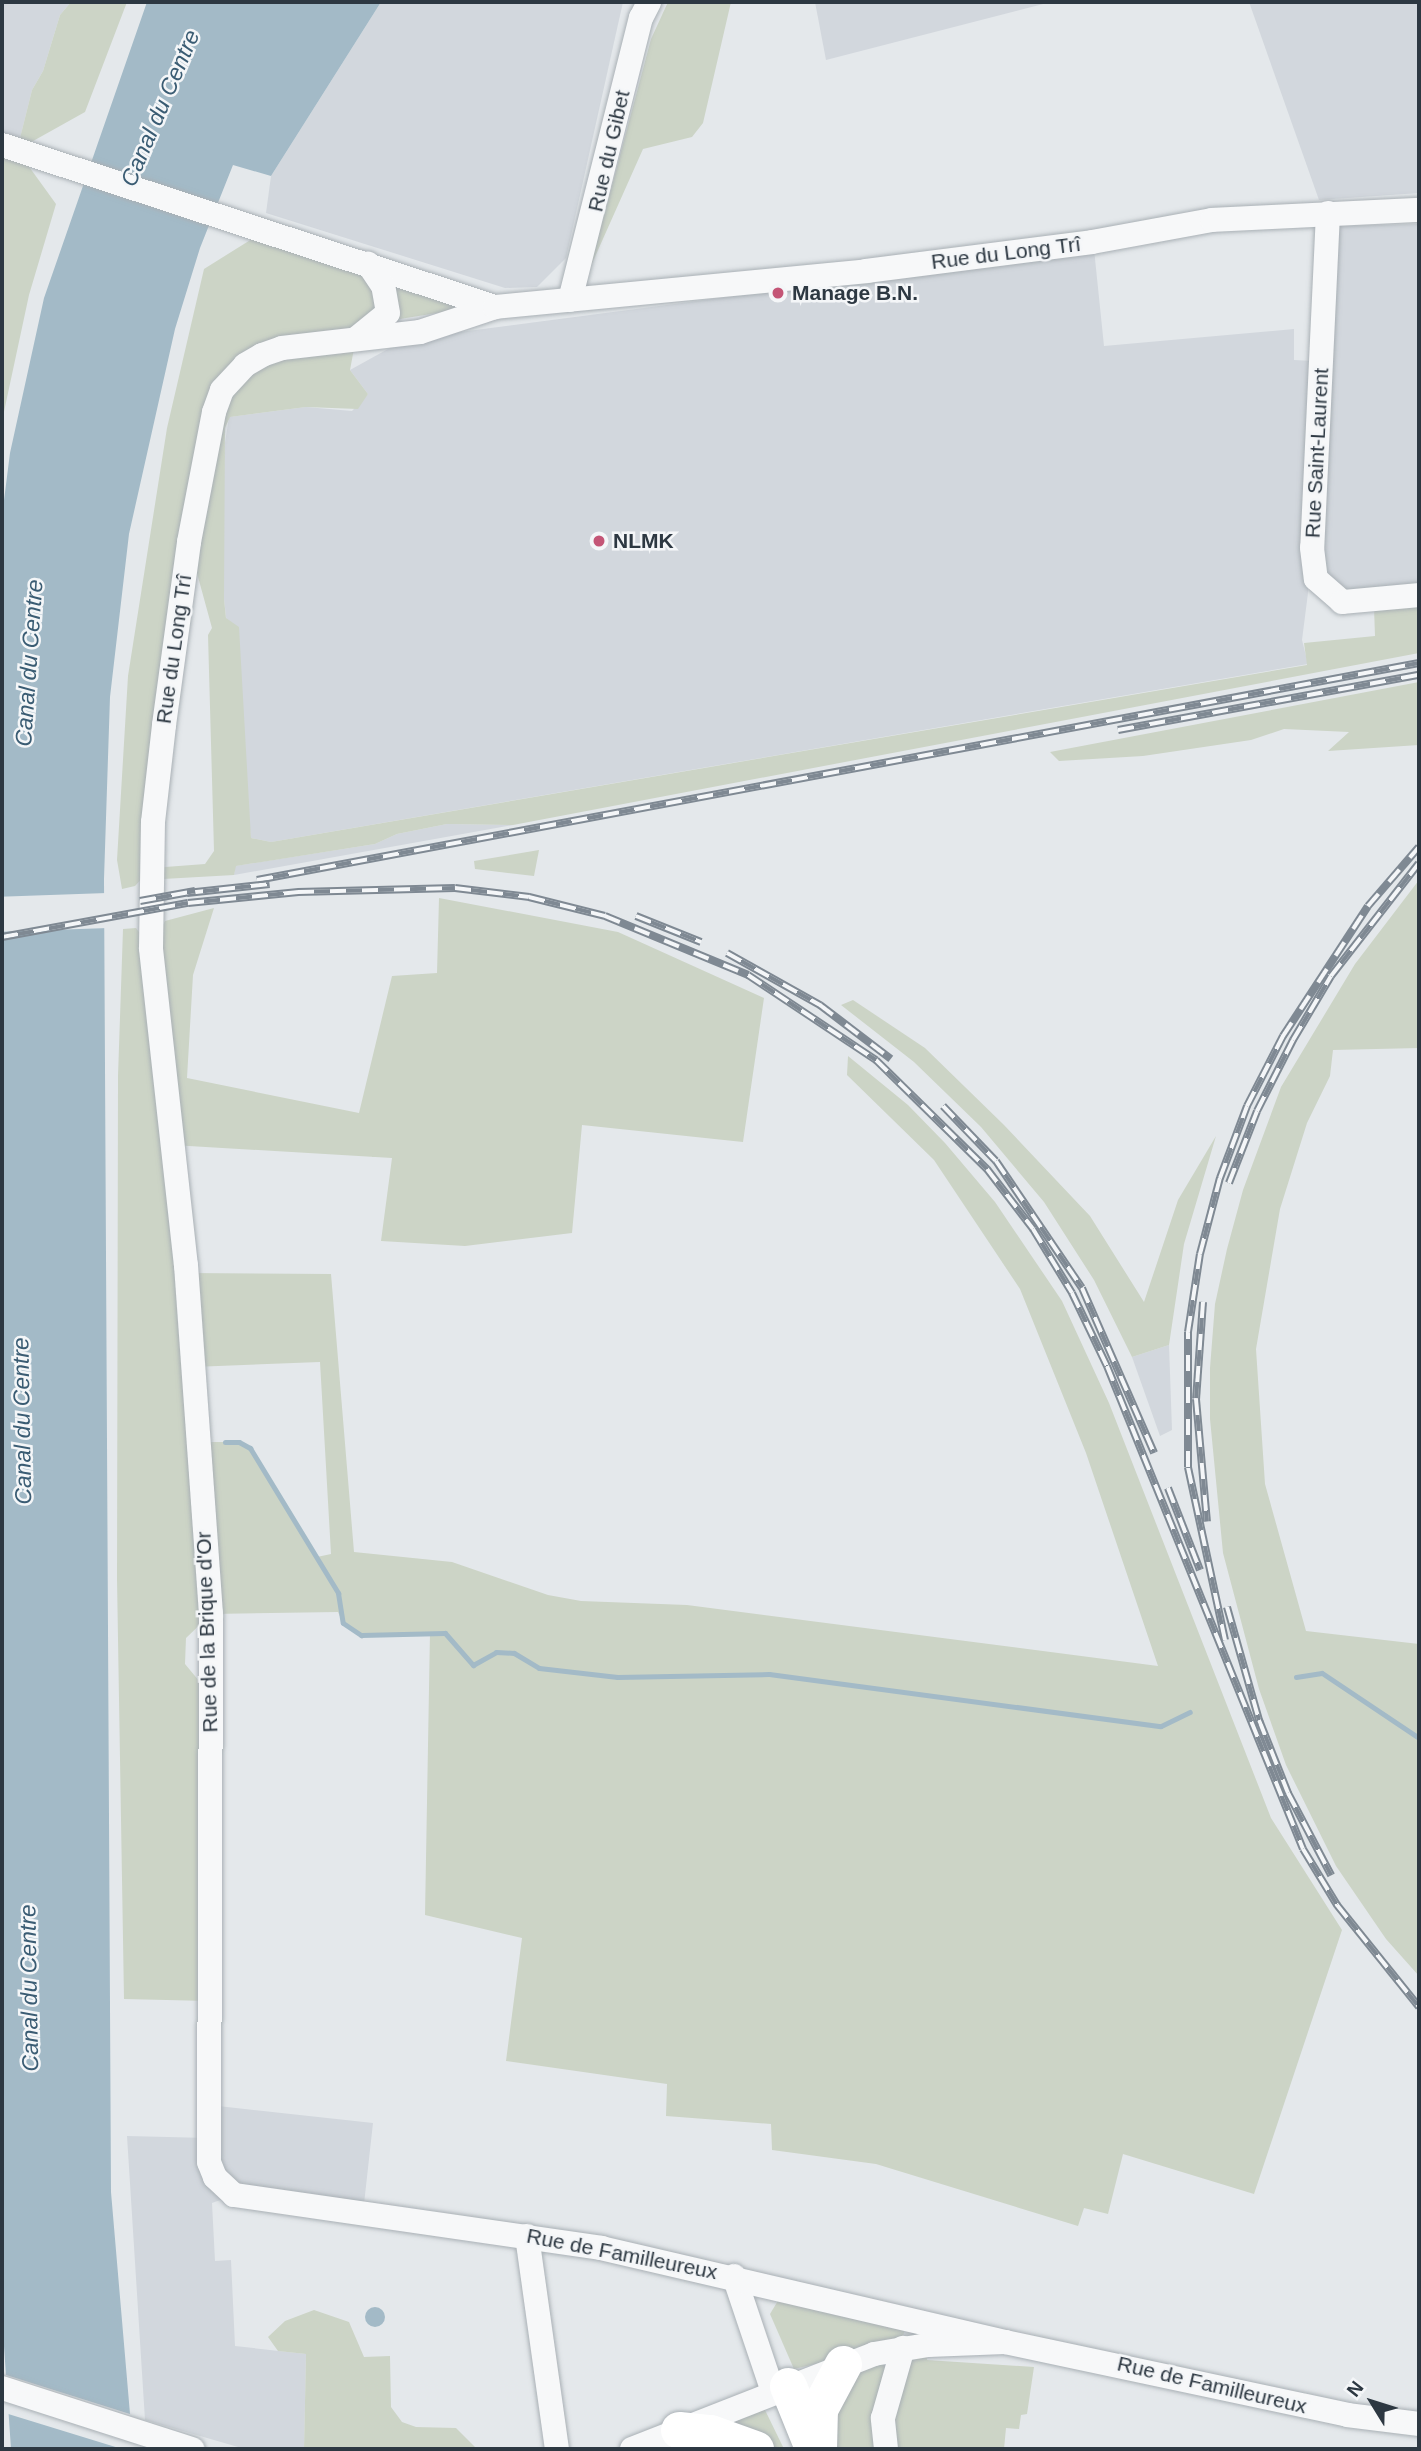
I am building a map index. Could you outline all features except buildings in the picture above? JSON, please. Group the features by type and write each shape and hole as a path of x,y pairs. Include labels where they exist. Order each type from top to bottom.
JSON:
{"highway":[{"path":"816,2449 819,2409 843,2364"},
{"path":"781,2389 792,2449"},
{"path":"781,2389 816,2449"},
{"path":"679,2430 710,2433 755,2449"}],"street":[{"name":"Rue du Gibet","path":"581,299 641,18 649,2"},
{"path":"9,148 495,307"},
{"name":"Rue du Long Trî","path":"162,1061 151,948 153,822 189,542 214,412 222,390 245,365 282,348 420,332 495,307 989,256 1212,219 1419,210"},
{"name":"Rue Saint-Laurent","path":"1328,214 1312,548 1316,579 1342,601 1419,595"},
{"path":"356,338 388,313 383,286 368,264"},
{"name":"Rue de la Brique d'Or","path":"162,1061 186,1266 211,1614 209,2162 223,2189 234,2195"},
{"name":"Rue de Familleureux","path":"234,2195 527,2236 734,2276 1005,2342 1348,2416 1419,2424"},
{"path":"527,2236 557,2449"},
{"path":"734,2276 781,2389"},
{"name":"Rue de Familleureux","path":"632,2449 843,2364 904,2348 1005,2342"},
{"path":"886,2449 883,2418 904,2348"},
{"path":"2,2388 192,2449"}],"shaded area":[{"path":"2,2 71,2 60,15 43,71 32,90 17,150 2,146"},
{"path":"71,2 127,2 85,112 17,150 32,90 43,71 60,15"},
{"path":"381,2 623,2 566,258 537,287 505,288 266,213 271,176"},
{"path":"668,2 731,2 703,123 692,137 643,149 590,268 651,39"},
{"path":"815,2 1051,2 826,60"},
{"path":"1249,2 1419,2 1419,193 1319,200"},
{"path":"2,146 17,150 56,204 29,295 2,421"},
{"path":"1419,224 1419,586 1345,597 1329,576 1320,545 1333,226"},
{"path":"263,232 457,305 455,310 382,322 356,338 350,370 368,394 358,409 306,407 230,417 225,428 224,599 226,618 239,627 251,838 271,842 1307,665 1304,643 1375,636 1374,608 1419,597 1419,653 513,825 447,824 397,834 375,844 236,866 234,875 163,879 152,868 135,886 122,889 117,860 128,676 167,428 204,269","holes":["189,544 212,628 208,635 214,851 205,864 152,868"]},
{"path":"1094,249 1104,346 1294,329 1294,360 1314,361 1308,593 1302,640 1308,664 271,842 251,838 224,599 224,449 229,417 306,407 352,411 368,394 350,370 406,339"},
{"path":"1419,682 1419,745 1328,751 1349,732 1284,729 1251,740 1143,756 1059,761 1050,752"},
{"path":"447,824 513,825 234,875 235,866 375,844 397,834"},
{"path":"539,850 534,876 475,869 474,861"},
{"path":"1419,880 1419,1048 1333,1050 1330,1076 1307,1123 1280,1209 1256,1349 1265,1484 1306,1631 1419,1644 1419,1976 1386,1939 1336,1866 1286,1765 1259,1689 1223,1553 1210,1419 1210,1368 1215,1304 1227,1249 1243,1190 1281,1087 1355,964"},
{"path":"439,898 618,932 764,998 743,1142 582,1125 572,1233 465,1246 381,1241 392,1158 172,1145 186,1273 331,1274 354,1552 452,1562 548,1595 581,1601 687,1605 1158,1666 1086,1453 1020,1289 934,1160 847,1075 848,1056 908,1105 945,1143 995,1202 1062,1301 1109,1403 1271,1818 1342,1930 1254,2194 1123,2154 1108,2214 1084,2208 1078,2226 876,2164 772,2150 771,2124 666,2116 667,2084 506,2061 522,1938 425,1915 430,1632 361,1635 343,1623 338,1612 211,1614 186,1638 185,1664 200,1682 209,2001 124,1999 117,1579 118,1076 123,929 136,928 151,948 165,921 214,908 193,975 187,1078 359,1113 392,976 437,973","holes":["320,1362 331,1554 317,1557 250,1448 239,1442 198,1442 193,1367"]},
{"path":"853,1000 925,1048 1004,1125 1090,1216 1144,1302 1178,1200 1216,1136 1184,1244 1169,1345 1132,1357 1094,1280 1044,1202 981,1127 914,1062 841,1005"},
{"path":"1169,1345 1172,1430 1160,1436 1132,1357"},
{"path":"209,2105 373,2123 363,2213 234,2195 212,2203 215,2261 231,2260 235,2346 306,2354 304,2449 245,2449 145,2420 127,2136 208,2138"},
{"path":"779,2299 903,2327 904,2333 902,2338 841,2358 794,2369 770,2314"},
{"path":"314,2310 349,2322 364,2357 390,2356 391,2407 402,2422 416,2427 456,2428 477,2449 304,2449 306,2354 278,2351 268,2337 285,2321"},
{"path":"928,2345 927,2360 1034,2367 1027,2414 1021,2415 1019,2429 1006,2428 1004,2449 831,2449 829,2418 860,2370 882,2362 888,2370 903,2348"},
{"path":"765,2410 784,2449 768,2449 724,2427"}],"water":[{"name":"Canal du Centre","path":"147,2 381,2 271,176 233,165 200,248 175,329 129,534 110,697 104,879 111,2192 133,2449 11,2449 2,2317 2,516 10,453 44,298"},
{"path":"375,2307 382,2310 385,2317 382,2324 375,2327 368,2324 365,2317 368,2310"}],"pier":[{"path":"107,893 108,928 2,932 2,897"},
{"path":"3,2374 133,2415 136,2449 122,2449 5,2413"}],"waterway":[{"path":"225,1442 239,1442 250,1448 338,1593 343,1623 361,1635 445,1633 473,1665 496,1652 514,1653 539,1668 617,1677 769,1674 1161,1726 1190,1712"},
{"path":"1296,1677 1322,1673 1419,1738"}],"railway":[{"path":"257,880 1419,663"},
{"path":"1118,730 1419,675"},
{"path":"1225,1640 1188,1467 1188,1332 1200,1254 1220,1178 1247,1106 1283,1036 1368,906 1419,847"},
{"path":"1229,1183 1257,1111 1293,1040 1331,976 1419,863"},
{"path":"187,893 270,884"},
{"path":"2,937 188,903 298,892 455,888 529,897 605,916 748,975 876,1060 987,1169 1033,1229 1072,1293 1107,1366 1303,1849 1337,1905 1419,2007"},
{"path":"140,901 195,891"},
{"path":"636,916 701,942"},
{"path":"727,953 820,1005 891,1059"},
{"path":"943,1106 996,1161 1082,1288 1154,1453"},
{"path":"1203,1302 1196,1399 1207,1522"},
{"path":"1168,1488 1200,1570"},
{"path":"1227,1607 1260,1724"},
{"path":"1259,1720 1288,1793 1331,1875"}],"place":[{"name":"Manage B.N.","path":"778,293"},
{"name":"NLMK","path":"599,541"}]}
